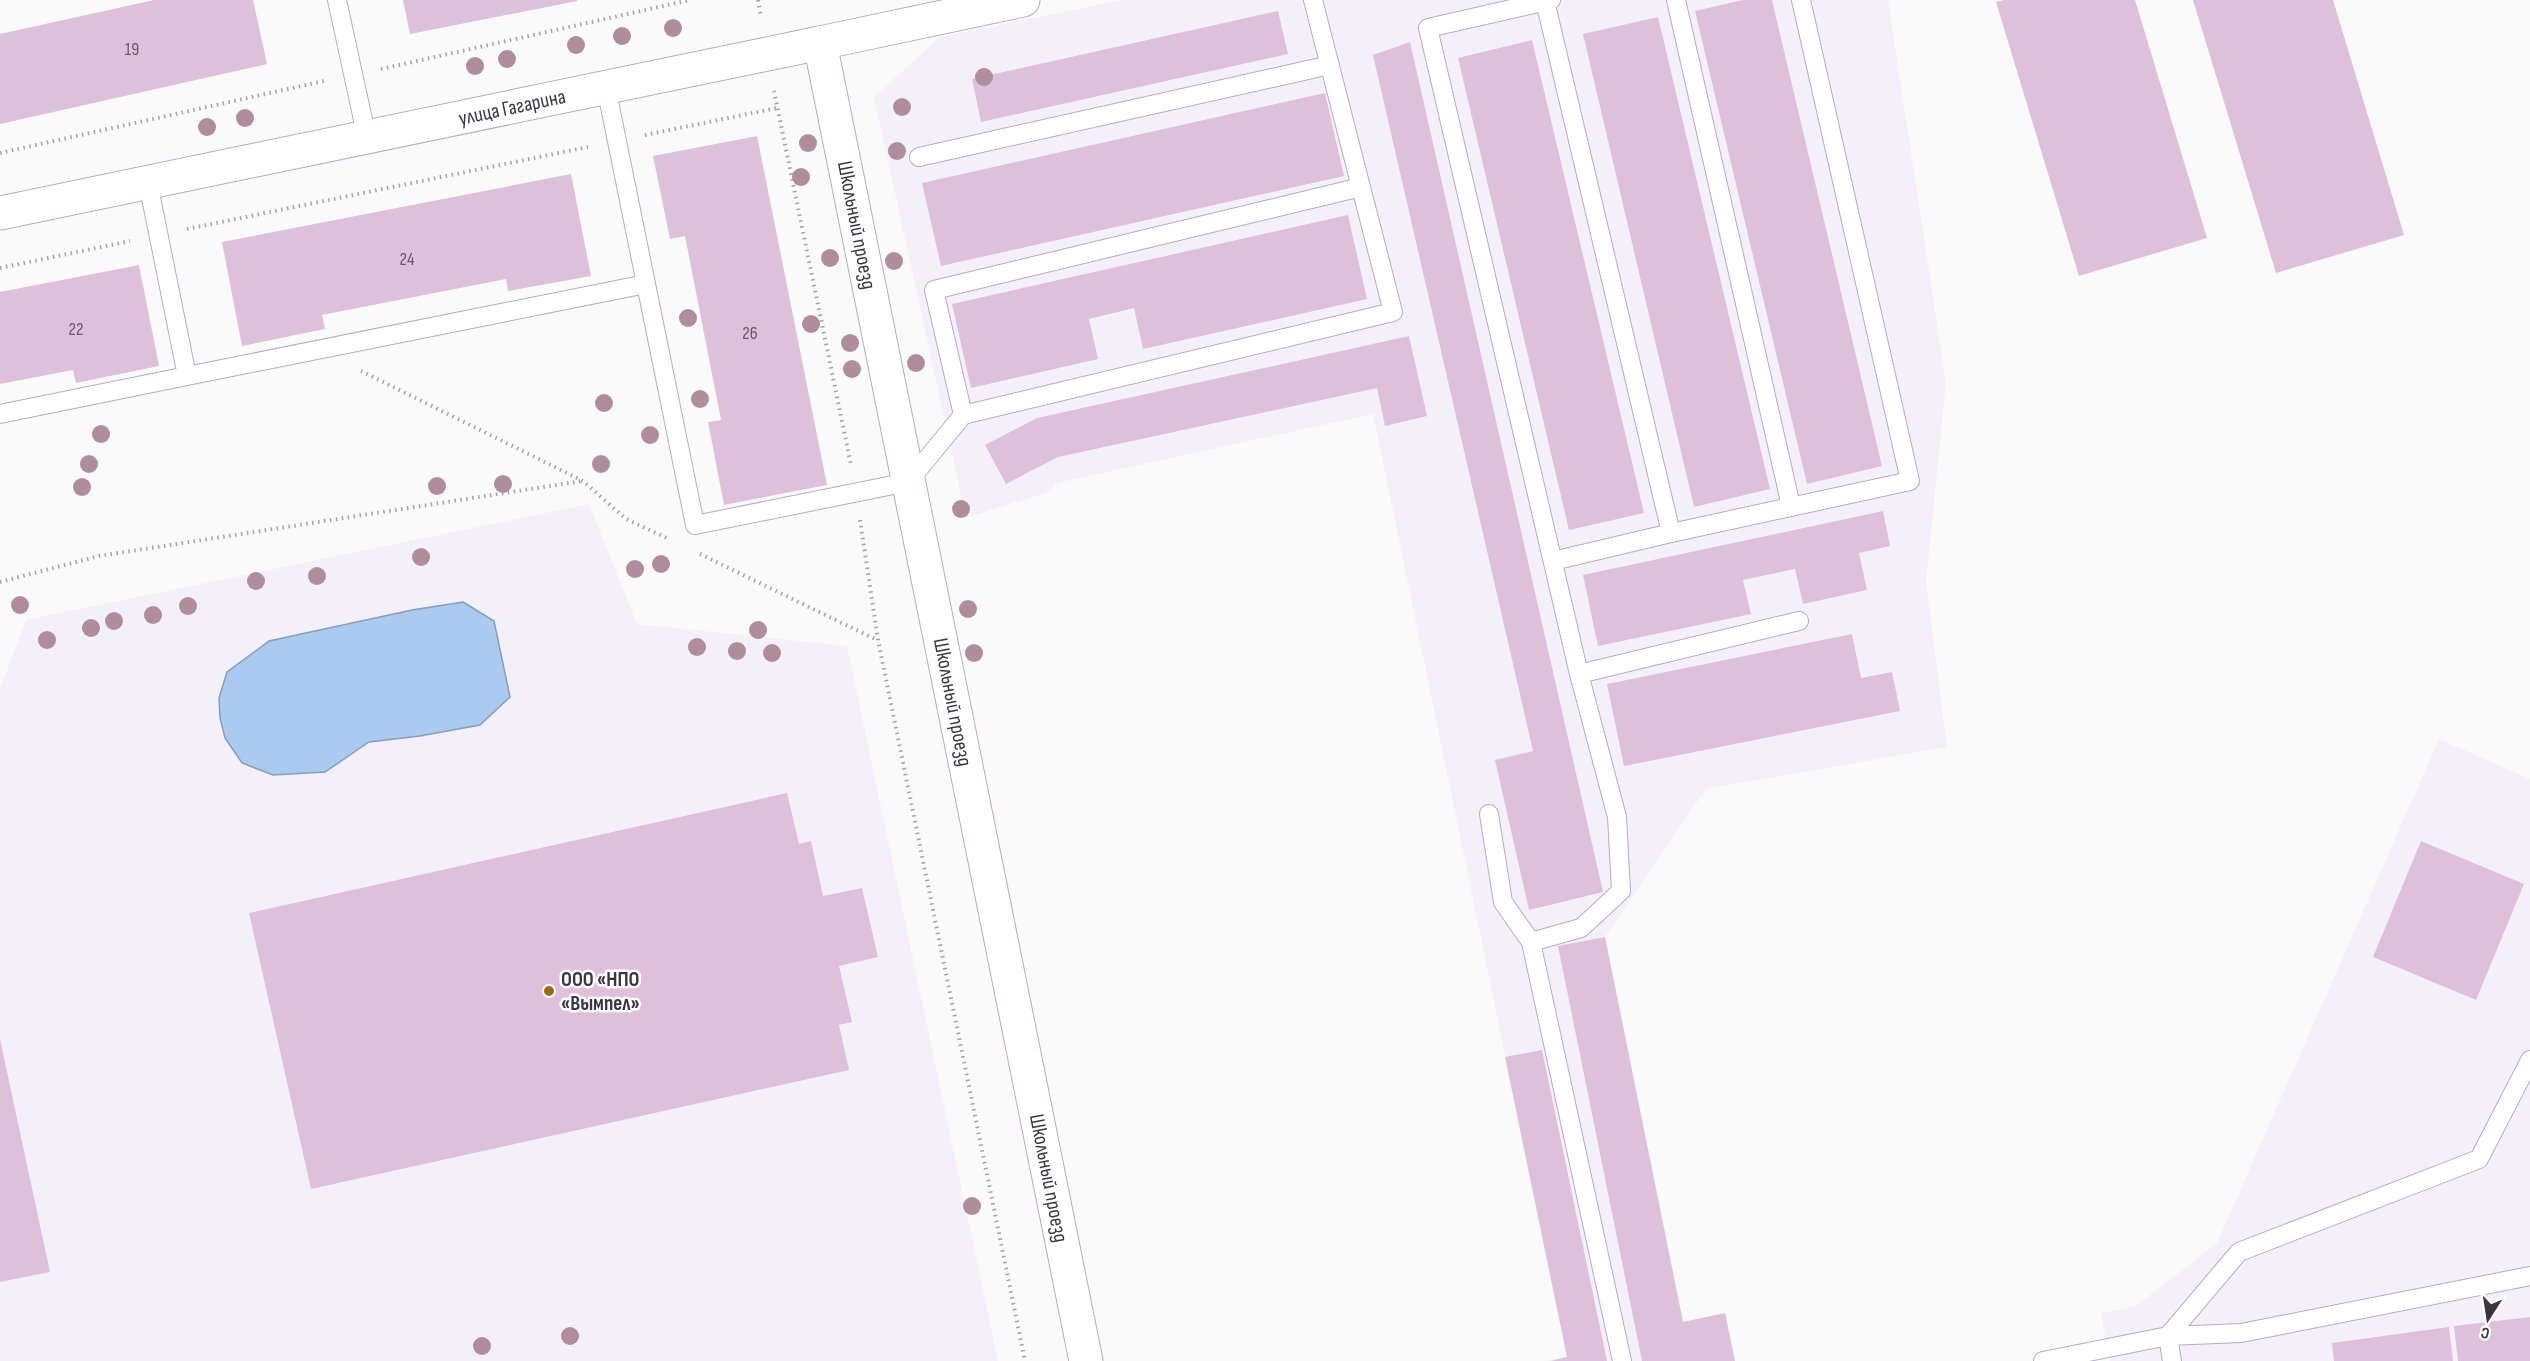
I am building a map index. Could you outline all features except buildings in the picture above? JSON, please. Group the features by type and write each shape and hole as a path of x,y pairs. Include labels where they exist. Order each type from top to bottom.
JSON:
{"street":[{"name":"улица Гагарина","path":"0,213 820,43 957,7 1023,0"},
{"name":"Школьный проезд","path":"820,43 1086,1361"}],"lane":[{"path":"337,0 367,138"},
{"path":"606,87 695,525 908,482 963,415 1393,312 1313,0"},
{"path":"1676,0 1791,506"},
{"path":"1553,561 1671,532 1910,481 1802,0"},
{"path":"1531,942 1581,928 1621,891 1617,818 1579,674 1428,28 1548,1 1671,532"},
{"path":"919,157 1330,65"},
{"path":"148,183 187,376"},
{"path":"963,415 934,290 1361,187"},
{"path":"0,414 646,284"},
{"path":"1579,674 1799,621"},
{"path":"1489,814 1503,902 1531,942 1622,1361"},
{"path":"2172,1361 2168,1336 2239,1252 2479,1159 2530,1060"},
{"path":"2043,1361 2168,1336 2241,1333 2530,1276"}],"path":[{"path":"758,0 762,19"},
{"path":"0,268 777,108 856,493 878,640 1025,1361"},
{"path":"318,350 583,481 626,519 679,544"},
{"path":"0,582 99,556 583,481"},
{"path":"689,549 878,640"}],"shaded area":[{"path":"1122,0 1888,0 1946,383 1926,582 1947,747 1706,789 1605,937 1683,1322 1725,1313 1735,1361 1546,1361 1567,1356 1373,414 1057,483 1048,492 966,518 874,97 940,37"},
{"path":"589,504 637,624 847,646 998,1361 0,1361 0,689 26,620"},
{"path":"2439,739 2530,779 2530,1361 2110,1361 2101,1314 2136,1306 2217,1243"}],"water":[{"path":"463,602 494,621 510,697 480,725 369,742 325,772 273,775 242,763 225,738 220,718 219,698 227,672 269,641 412,610"}],"place":[{"name":"ООО «НПО «Вымпел»","path":"549,991"}]}
